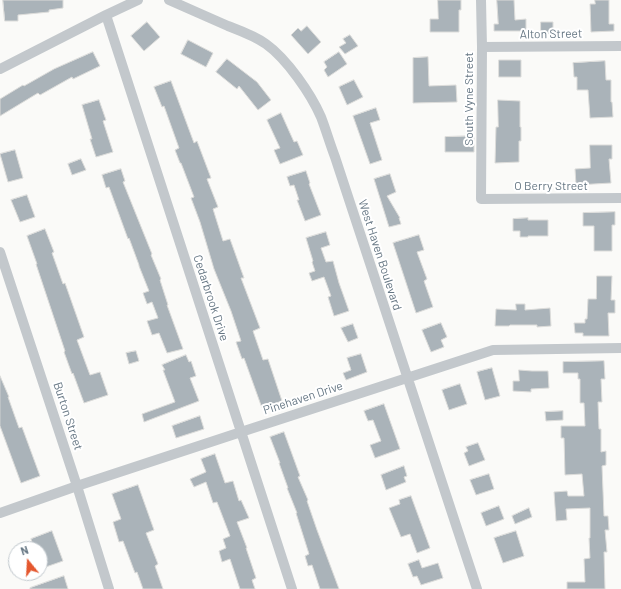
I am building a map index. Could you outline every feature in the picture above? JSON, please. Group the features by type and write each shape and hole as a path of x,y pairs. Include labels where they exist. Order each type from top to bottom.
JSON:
{"street":[{"path":"0,69 138,0"},
{"name":"West Haven Boulevard","path":"169,0 266,44 280,56 313,101 323,123 335,158 477,589"},
{"name":"South Vyne Street","path":"481,0 481,199"},
{"name":"Cedarbrook Drive","path":"106,15 292,589"},
{"name":"Alton Street","path":"482,47 621,46"},
{"name":"O Berry Street","path":"481,199 621,198"},
{"name":"Burton Street","path":"0,252 77,486 109,589"},
{"name":"Pinehaven Drive","path":"0,512 493,350 621,348"}],"building":[{"path":"3,0 63,0 63,8 49,10 49,12 18,15 18,21 5,21"},
{"path":"438,0 461,0 461,10 459,10 459,32 430,32 430,19 438,19"},
{"path":"497,0 514,0 515,20 526,19 526,31 494,31 494,24 498,24"},
{"path":"595,0 609,0 609,24 614,24 614,31 591,32 590,4 595,4"},
{"path":"147,22 160,37 144,51 131,36"},
{"path":"541,22 553,22 553,34 541,34"},
{"path":"307,26 321,42 308,54 291,35 298,28 301,31"},
{"path":"350,35 358,46 345,54 339,47 346,43 343,39"},
{"path":"188,40 213,53 206,67 181,54"},
{"path":"93,52 100,66 73,79 72,77 40,95 38,93 0,116 0,99 54,69"},
{"path":"339,52 347,64 328,77 324,70 327,67 324,62"},
{"path":"428,57 429,86 456,85 457,102 413,103 413,58"},
{"path":"227,59 257,82 271,100 258,110 239,86 237,89 216,72"},
{"path":"499,60 521,60 521,77 499,77"},
{"path":"605,61 606,80 611,80 613,117 590,118 588,90 577,90 577,77 574,77 573,63"},
{"path":"354,80 363,97 347,105 339,87"},
{"path":"171,81 194,143 197,141 211,178 207,179 218,207 213,209 223,241 230,239 244,278 241,278 260,328 253,331 263,360 268,359 282,401 262,408 244,358 242,359 236,342 241,341 214,269 191,198 194,197 175,150 179,148 164,106 162,107 154,87"},
{"path":"99,100 106,120 103,121 113,152 96,157 82,105"},
{"path":"498,100 520,101 521,141 519,141 519,162 495,163 496,127 498,127"},
{"path":"376,108 380,120 370,123 382,160 370,164 353,116"},
{"path":"281,113 294,142 297,141 303,155 280,164 274,150 280,148 267,120"},
{"path":"474,136 474,152 445,152 445,137"},
{"path":"590,145 612,145 612,159 609,159 611,183 576,185 575,169 590,168"},
{"path":"15,150 23,178 8,182 0,154"},
{"path":"81,159 86,170 72,175 68,164"},
{"path":"121,169 125,181 123,182 161,279 167,305 183,349 167,353 159,333 152,335 147,321 158,318 152,302 147,304 143,293 149,291 109,187 106,188 102,175"},
{"path":"306,171 309,184 321,215 305,221 297,200 299,200 294,185 290,186 287,177"},
{"path":"390,174 396,192 387,196 400,218 401,224 389,227 374,179"},
{"path":"27,195 35,217 20,222 11,200"},
{"path":"615,212 615,225 612,225 612,251 594,251 594,226 583,226 583,213"},
{"path":"528,218 528,220 548,220 548,236 520,237 520,231 513,231 513,219"},
{"path":"45,229 54,252 52,253 63,284 65,283 84,337 77,340 90,375 100,372 108,395 84,403 64,352 65,351 27,236"},
{"path":"326,232 330,245 321,248 326,262 333,261 349,311 334,316 328,297 331,296 324,277 312,281 309,273 315,271 306,238"},
{"path":"419,235 424,250 417,252 427,279 424,281 433,307 416,313 393,243"},
{"path":"597,276 612,276 611,300 615,300 615,313 608,313 609,336 583,336 583,333 575,333 574,323 585,323 585,319 587,319 588,299 596,299"},
{"path":"516,304 525,304 525,310 550,308 551,326 495,326 496,309 516,310"},
{"path":"441,323 447,337 441,340 444,347 431,352 422,330"},
{"path":"353,324 358,338 348,342 341,328"},
{"path":"136,351 139,361 129,364 126,353"},
{"path":"361,354 367,372 346,380 343,373 351,370 347,358"},
{"path":"186,355 189,362 191,361 196,376 190,378 199,401 144,422 142,414 175,402 162,365"},
{"path":"604,361 605,379 601,379 602,402 598,402 599,429 601,429 601,452 606,451 606,465 602,466 604,516 608,516 609,530 605,530 607,552 604,552 605,589 567,589 567,582 585,582 584,559 590,558 590,508 566,509 567,520 556,521 554,492 567,491 568,496 584,496 582,474 565,475 564,438 561,438 561,426 585,426 584,403 580,403 580,379 578,379 578,373 563,373 563,362"},
{"path":"492,368 500,396 485,400 477,372"},
{"path":"519,370 548,371 549,388 531,389 531,392 513,391 513,381 519,381"},
{"path":"0,376 9,397 19,428 22,427 40,476 21,483 0,426"},
{"path":"460,384 467,404 449,410 442,390"},
{"path":"384,404 400,449 375,458 370,445 381,441 373,420 368,421 364,411"},
{"path":"563,411 563,420 546,421 545,412"},
{"path":"200,416 204,429 176,438 172,426"},
{"path":"284,432 300,476 298,477 308,500 307,501 317,530 339,589 320,589 312,565 308,566 305,556 309,554 297,513 270,437"},
{"path":"478,443 485,460 469,466 464,453 468,451 466,447"},
{"path":"215,454 225,483 233,481 239,501 241,500 249,518 237,522 256,578 252,580 255,589 240,589 230,559 222,562 219,551 226,548 223,539 230,536 217,502 213,503 206,482 194,487 190,479 206,472 201,459"},
{"path":"404,466 407,476 404,477 406,482 386,490 381,475"},
{"path":"489,474 494,489 476,495 470,480"},
{"path":"138,485 154,530 146,533 158,564 155,566 163,589 143,589 137,572 135,573 123,541 119,542 113,522 121,519 112,494"},
{"path":"411,496 430,548 417,553 410,534 401,537 389,508 400,504 399,500"},
{"path":"499,506 504,519 486,526 481,513"},
{"path":"529,508 532,517 515,524 512,516"},
{"path":"52,531 63,561 48,566 48,541 32,541 31,539"},
{"path":"516,531 524,556 503,563 494,538"},
{"path":"419,560 422,568 438,563 443,578 421,585 417,576 413,577 408,564"},
{"path":"64,576 68,589 30,589 30,588"}]}
